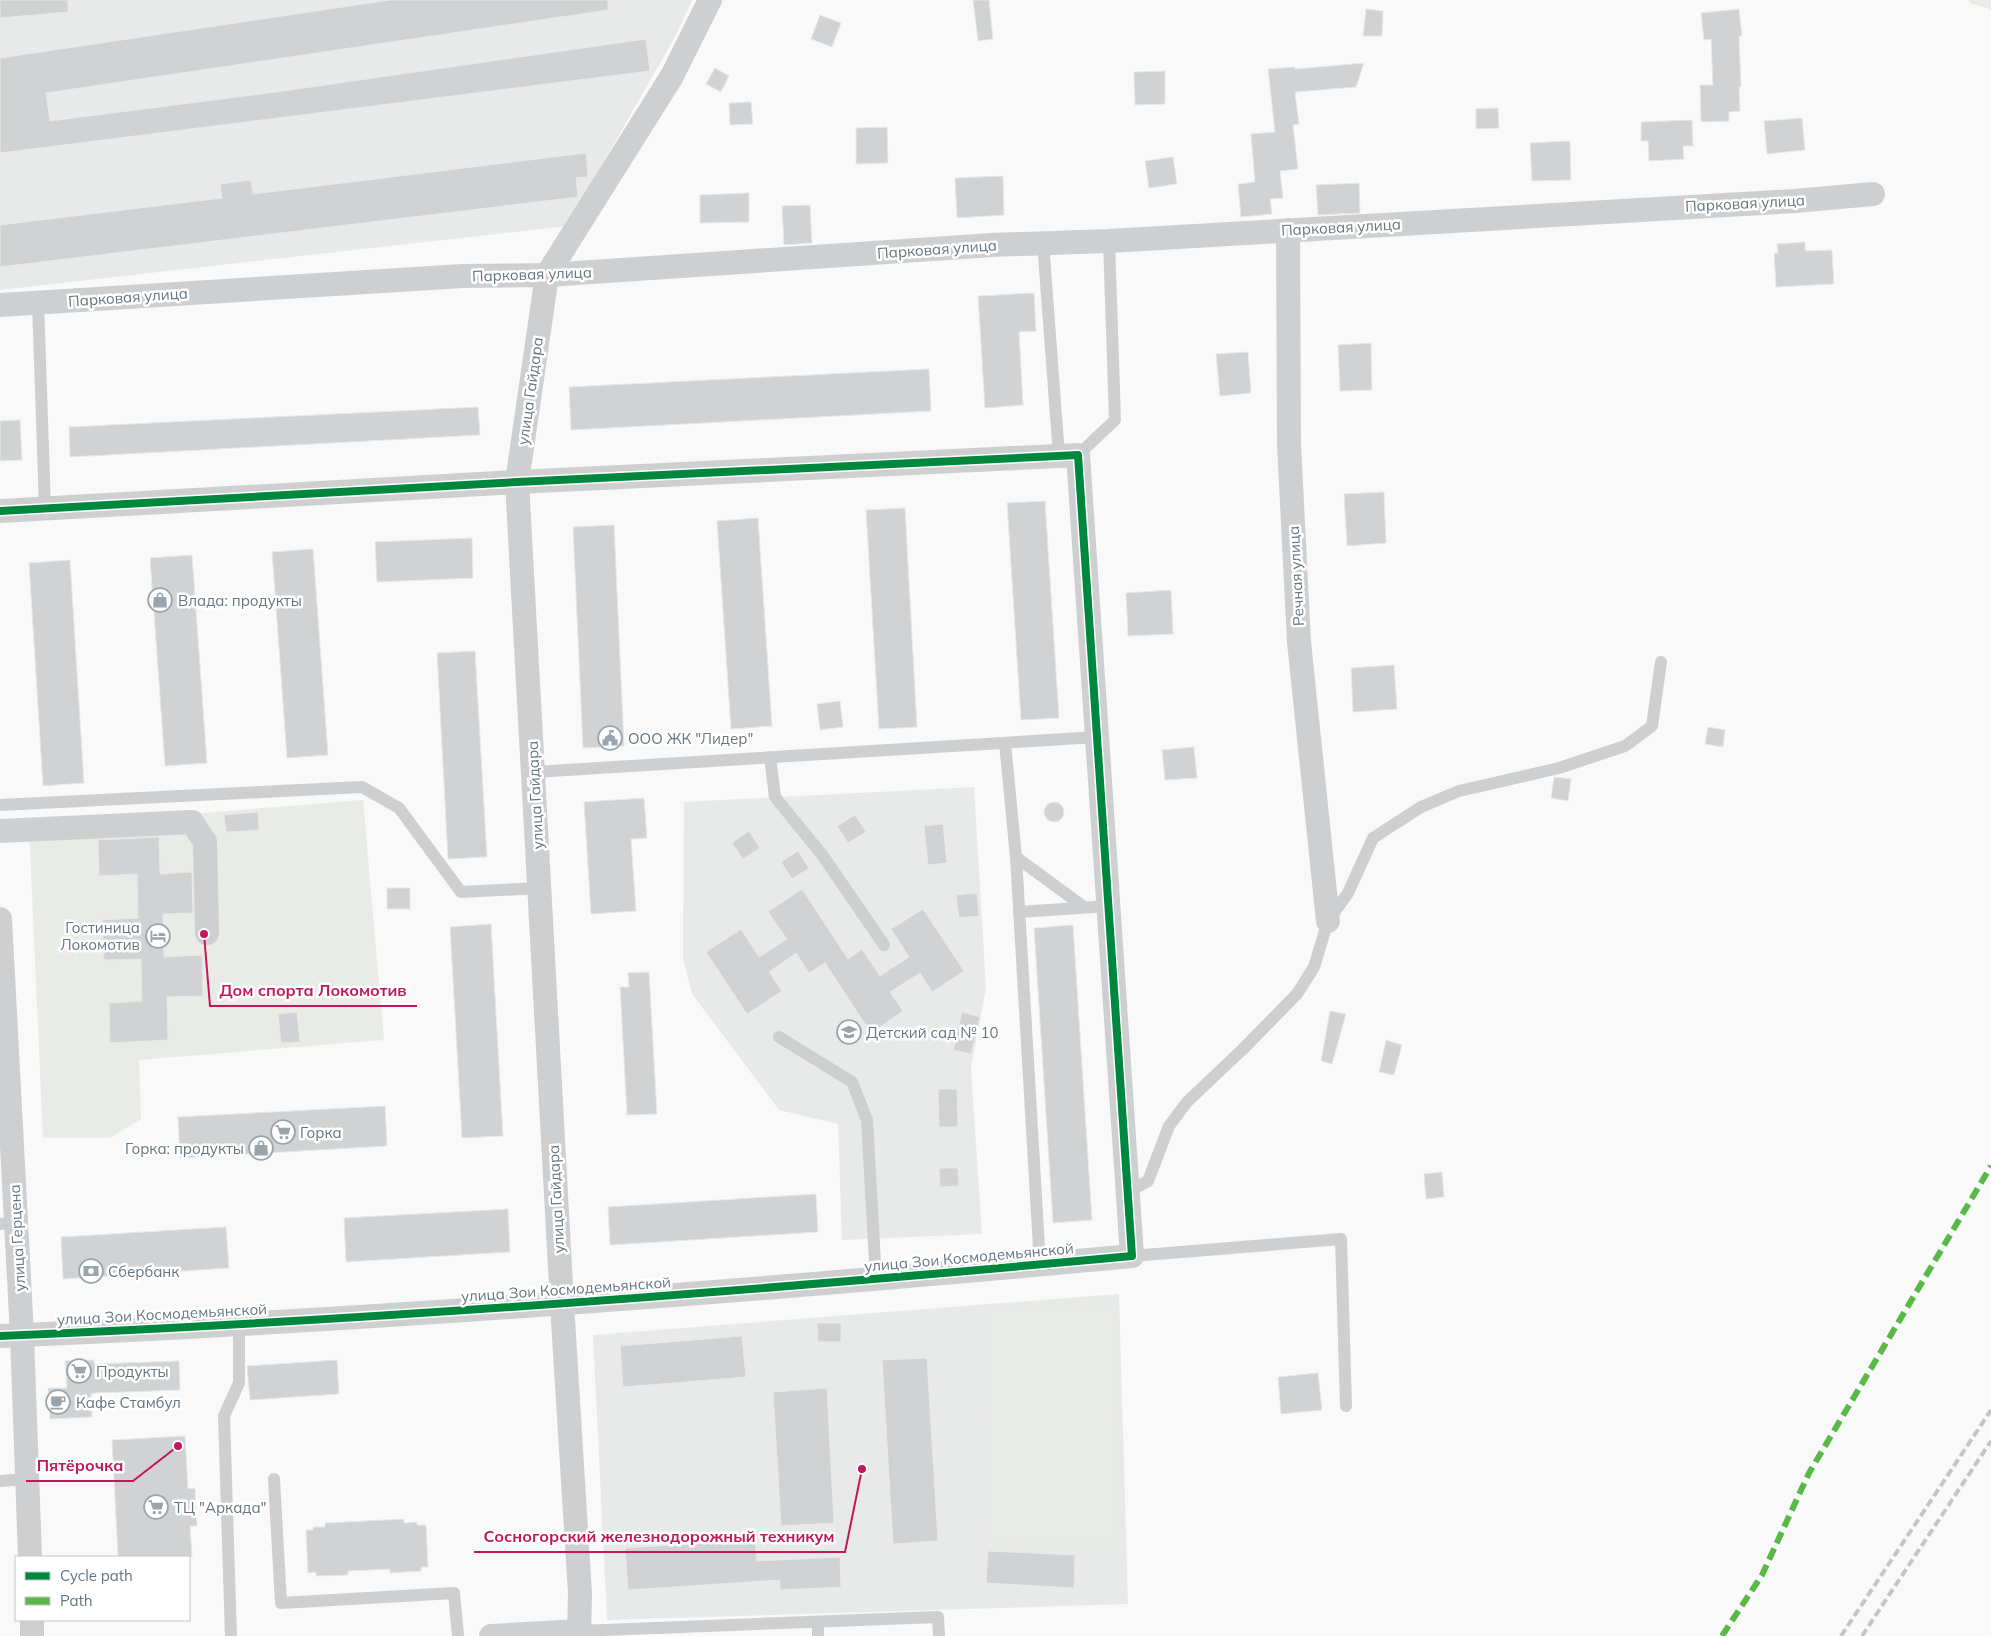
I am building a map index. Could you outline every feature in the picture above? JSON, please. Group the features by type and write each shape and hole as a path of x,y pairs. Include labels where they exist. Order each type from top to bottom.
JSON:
{"street":[{"name":"улица Гайдара","path":"579,1634 580,1593 562,1304 517,482 546,276 672,76 710,0"},
{"name":"Парковая улица","path":"0,305 464,276 546,276 1043,242 1109,241 1785,202 1873,194"},
{"name":"Речная улица","path":"1288,230 1289,444 1299,642 1328,920"},
{"path":"0,511 517,482 1068,456 1097,737 1132,1256"},
{"path":"0,831 192,822 206,842 207,933"},
{"name":"улица Герцена","path":"0,919 11,1335 28,1479 30,1556"},
{"name":"улица Зои Космодемьянской","path":"11,1335 239,1325 562,1304 876,1280 1132,1256"},
{"path":"32,1621 32,1636"},
{"path":"491,1636 579,1634"}],"lane":[{"path":"1068,456 1115,420 1109,241"},
{"path":"1043,242 1068,456"},
{"path":"38,302 45,509"},
{"path":"1128,1192 1148,1181 1169,1126 1187,1102 1297,994 1314,967 1328,920 1348,893 1374,838 1421,807 1459,791 1559,768 1624,746 1652,726 1661,662"},
{"path":"534,772 1097,737"},
{"path":"1005,743 1016,857 1040,1265"},
{"path":"770,757 775,797 823,856 884,945"},
{"path":"0,805 362,787 399,808 461,892 540,888"},
{"path":"1016,857 1084,907"},
{"path":"1019,912 1109,906"},
{"path":"779,1037 852,1082 867,1120 876,1280"},
{"path":"1132,1256 1341,1239 1346,1406"},
{"path":"231,1636 224,1416 239,1383 239,1325"},
{"path":"0,1481 28,1479"},
{"path":"274,1479 281,1603 454,1592 458,1636"},
{"path":"579,1634 938,1617 939,1636"},
{"path":"818,1622 818,1636"}],"shaded area":[{"path":"0,0 692,0 676,35 567,226 0,290"},
{"path":"1968,0 1991,0 1991,9 1970,3"},
{"name":"Детский сад № 10","path":"974,787 986,987 971,1069 982,1234 842,1240 838,1124 779,1110 692,994 683,958 684,802"},
{"path":"363,800 384,1040 139,1060 141,1119 110,1138 43,1138 29,827"},
{"path":"1119,1294 1128,1604 607,1620 593,1335"},
{"path":"1112,1306 1117,1541 989,1544 985,1309"}],"building":[{"path":"0,0 68,0 68,12 0,18"},
{"path":"390,0 608,0 608,10 46,93 50,121 276,92 646,39 650,71 0,153 0,58"},
{"path":"973,0 989,0 993,39 978,41"},
{"path":"1366,9 1383,11 1382,36 1363,36"},
{"path":"1739,9 1742,36 1739,36 1740,111 1729,112 1729,121 1701,122 1700,85 1713,85 1711,39 1704,40 1701,13"},
{"path":"820,15 841,23 832,47 811,39"},
{"path":"1364,63 1356,87 1295,92 1299,124 1293,125 1298,169 1280,171 1283,198 1270,199 1272,214 1241,217 1238,184 1255,182 1251,134 1275,132 1268,69 1295,67 1295,69"},
{"path":"715,68 729,76 721,92 706,84"},
{"path":"1165,71 1165,104 1135,105 1134,72"},
{"path":"751,102 753,124 730,125 729,103"},
{"path":"1498,108 1499,128 1476,129 1476,109"},
{"path":"1802,118 1805,150 1767,154 1764,121"},
{"path":"1692,120 1693,146 1683,146 1684,159 1649,161 1648,141 1641,141 1641,122"},
{"path":"887,127 888,163 856,164 856,128"},
{"path":"1570,141 1571,180 1532,181 1530,143"},
{"path":"586,153 588,177 576,178 578,197 0,267 0,225 222,198 220,184 251,180 253,194"},
{"path":"1173,157 1177,184 1149,188 1145,161"},
{"path":"1003,176 1004,215 957,218 955,178"},
{"path":"1359,183 1360,213 1318,215 1316,185"},
{"path":"749,193 749,222 700,223 700,195"},
{"path":"810,205 812,243 784,245 782,206"},
{"path":"1805,242 1805,251 1832,250 1834,284 1776,287 1774,253 1778,253 1777,244"},
{"path":"1034,293 1036,331 1019,332 1023,405 985,408 978,296"},
{"path":"1371,343 1372,390 1340,391 1338,345"},
{"path":"1248,352 1251,393 1220,396 1216,354"},
{"path":"929,369 931,411 571,430 569,387"},
{"path":"478,407 480,435 70,457 69,427"},
{"path":"20,420 22,460 0,461 0,421"},
{"path":"1384,492 1386,543 1347,546 1344,494"},
{"path":"1045,501 1059,718 1021,720 1007,503"},
{"path":"905,508 917,727 879,729 866,510"},
{"path":"758,518 772,726 731,729 717,521"},
{"path":"614,525 624,746 583,748 573,527"},
{"path":"472,538 473,578 377,582 375,542"},
{"path":"313,549 328,755 287,758 272,552"},
{"path":"192,555 207,763 165,766 150,558"},
{"path":"70,560 84,783 43,786 29,563"},
{"path":"1171,590 1173,634 1128,636 1126,593"},
{"path":"475,651 487,857 448,859 437,653"},
{"path":"1394,665 1397,709 1353,712 1351,668"},
{"path":"840,701 843,727 820,730 817,704"},
{"path":"1708,727 1725,730 1723,747 1705,744"},
{"path":"1194,747 1197,778 1165,780 1162,750"},
{"path":"1554,777 1571,779 1568,801 1551,798"},
{"path":"644,798 647,838 631,839 636,911 591,914 584,802"},
{"path":"1050,802 1058,802 1064,808 1064,816 1058,822 1050,822 1044,816 1044,808"},
{"path":"258,812 259,830 226,832 224,815"},
{"path":"855,815 866,832 848,843 837,826"},
{"path":"943,824 947,863 928,865 924,826"},
{"path":"749,831 760,848 743,859 732,843"},
{"path":"159,837 160,874 192,872 193,913 163,914 164,957 202,955 203,996 167,997 168,1040 110,1043 109,1003 142,1001 141,959 104,960 102,920 138,918 137,874 99,876 98,840"},
{"path":"798,851 809,868 792,879 781,862"},
{"path":"387,888 410,888 410,909 387,909"},
{"path":"802,889 848,959 862,949 880,976 909,957 891,929 923,909 964,971 932,992 920,973 890,992 903,1011 871,1033 825,963 809,973 796,953 769,972 782,991 747,1014 706,952 741,929 759,957 787,939 768,912"},
{"path":"977,893 979,916 959,918 956,895"},
{"path":"491,924 503,1136 462,1138 450,927"},
{"path":"1073,925 1092,1220 1053,1223 1034,928"},
{"path":"649,972 657,1114 627,1115 620,987 629,987 628,973"},
{"path":"1330,1011 1346,1014 1332,1064 1321,1061"},
{"path":"297,1012 300,1042 281,1043 278,1014"},
{"path":"962,1012 980,1017 971,1054 953,1050"},
{"path":"1386,1040 1402,1045 1394,1075 1379,1072"},
{"path":"938,1089 957,1089 958,1127 939,1127"},
{"path":"385,1106 387,1146 180,1158 178,1117"},
{"path":"939,1168 958,1168 959,1186 940,1187"},
{"path":"1442,1172 1444,1197 1426,1199 1424,1174"},
{"path":"816,1194 818,1232 610,1245 608,1207"},
{"path":"508,1209 510,1252 346,1262 344,1218"},
{"path":"226,1227 229,1268 63,1279 61,1237"},
{"path":"817,1323 841,1323 841,1342 818,1342"},
{"path":"742,1336 746,1377 623,1387 620,1346"},
{"path":"927,1358 938,1541 893,1544 882,1360"},
{"path":"94,1360 94,1364 179,1361 180,1390 95,1393 91,1394 92,1417 50,1419 48,1388 67,1388 65,1361"},
{"path":"337,1360 339,1394 250,1400 247,1366"},
{"path":"1318,1373 1322,1410 1281,1414 1278,1377"},
{"path":"827,1388 834,1523 781,1526 773,1392"},
{"name":"ТЦ \"Аркада\"","path":"185,1436 188,1489 195,1488 197,1526 190,1526 192,1557 118,1556 112,1440"},
{"path":"404,1519 404,1523 417,1522 417,1525 426,1525 428,1567 421,1567 421,1571 390,1573 390,1569 348,1571 348,1575 316,1576 316,1572 308,1573 306,1530 313,1530 313,1527 325,1527 325,1523"},
{"path":"755,1540 757,1561 840,1557 841,1587 780,1590 780,1580 628,1590 625,1548"},
{"path":"988,1551 1075,1555 1074,1588 986,1583"}],"railway":[{"path":"1841,1636 1991,1410"},
{"path":"1862,1636 1991,1441"}],"marked path":[{"path":"1722,1636 1762,1575 1809,1473 1991,1166"}],"cycle path":[{"path":"0,511 517,482 1078,455 1132,1256 850,1281 567,1303 283,1322 0,1336"}],"place":[{"name":"Влада: продукты","path":"160,600"},
{"name":"ООО ЖК \"Лидер\"","path":"610,738"},
{"name":"Дом спорта Локомотив","path":"204,934"},
{"name":"Гостиница Локомотив","path":"158,936"},
{"name":"Детский сад № 10","path":"849,1032"},
{"name":"Горка","path":"283,1132"},
{"name":"Горка: продукты","path":"261,1148"},
{"name":"Сбербанк","path":"91,1271"},
{"name":"Продукты","path":"79,1371"},
{"name":"Кафе Стамбул","path":"58,1402"},
{"name":"Пятёрочка","path":"178,1446"},
{"name":"Сосногорский железнодорожный техникум","path":"862,1469"},
{"name":"ТЦ \"Аркада\"","path":"156,1507"}]}
